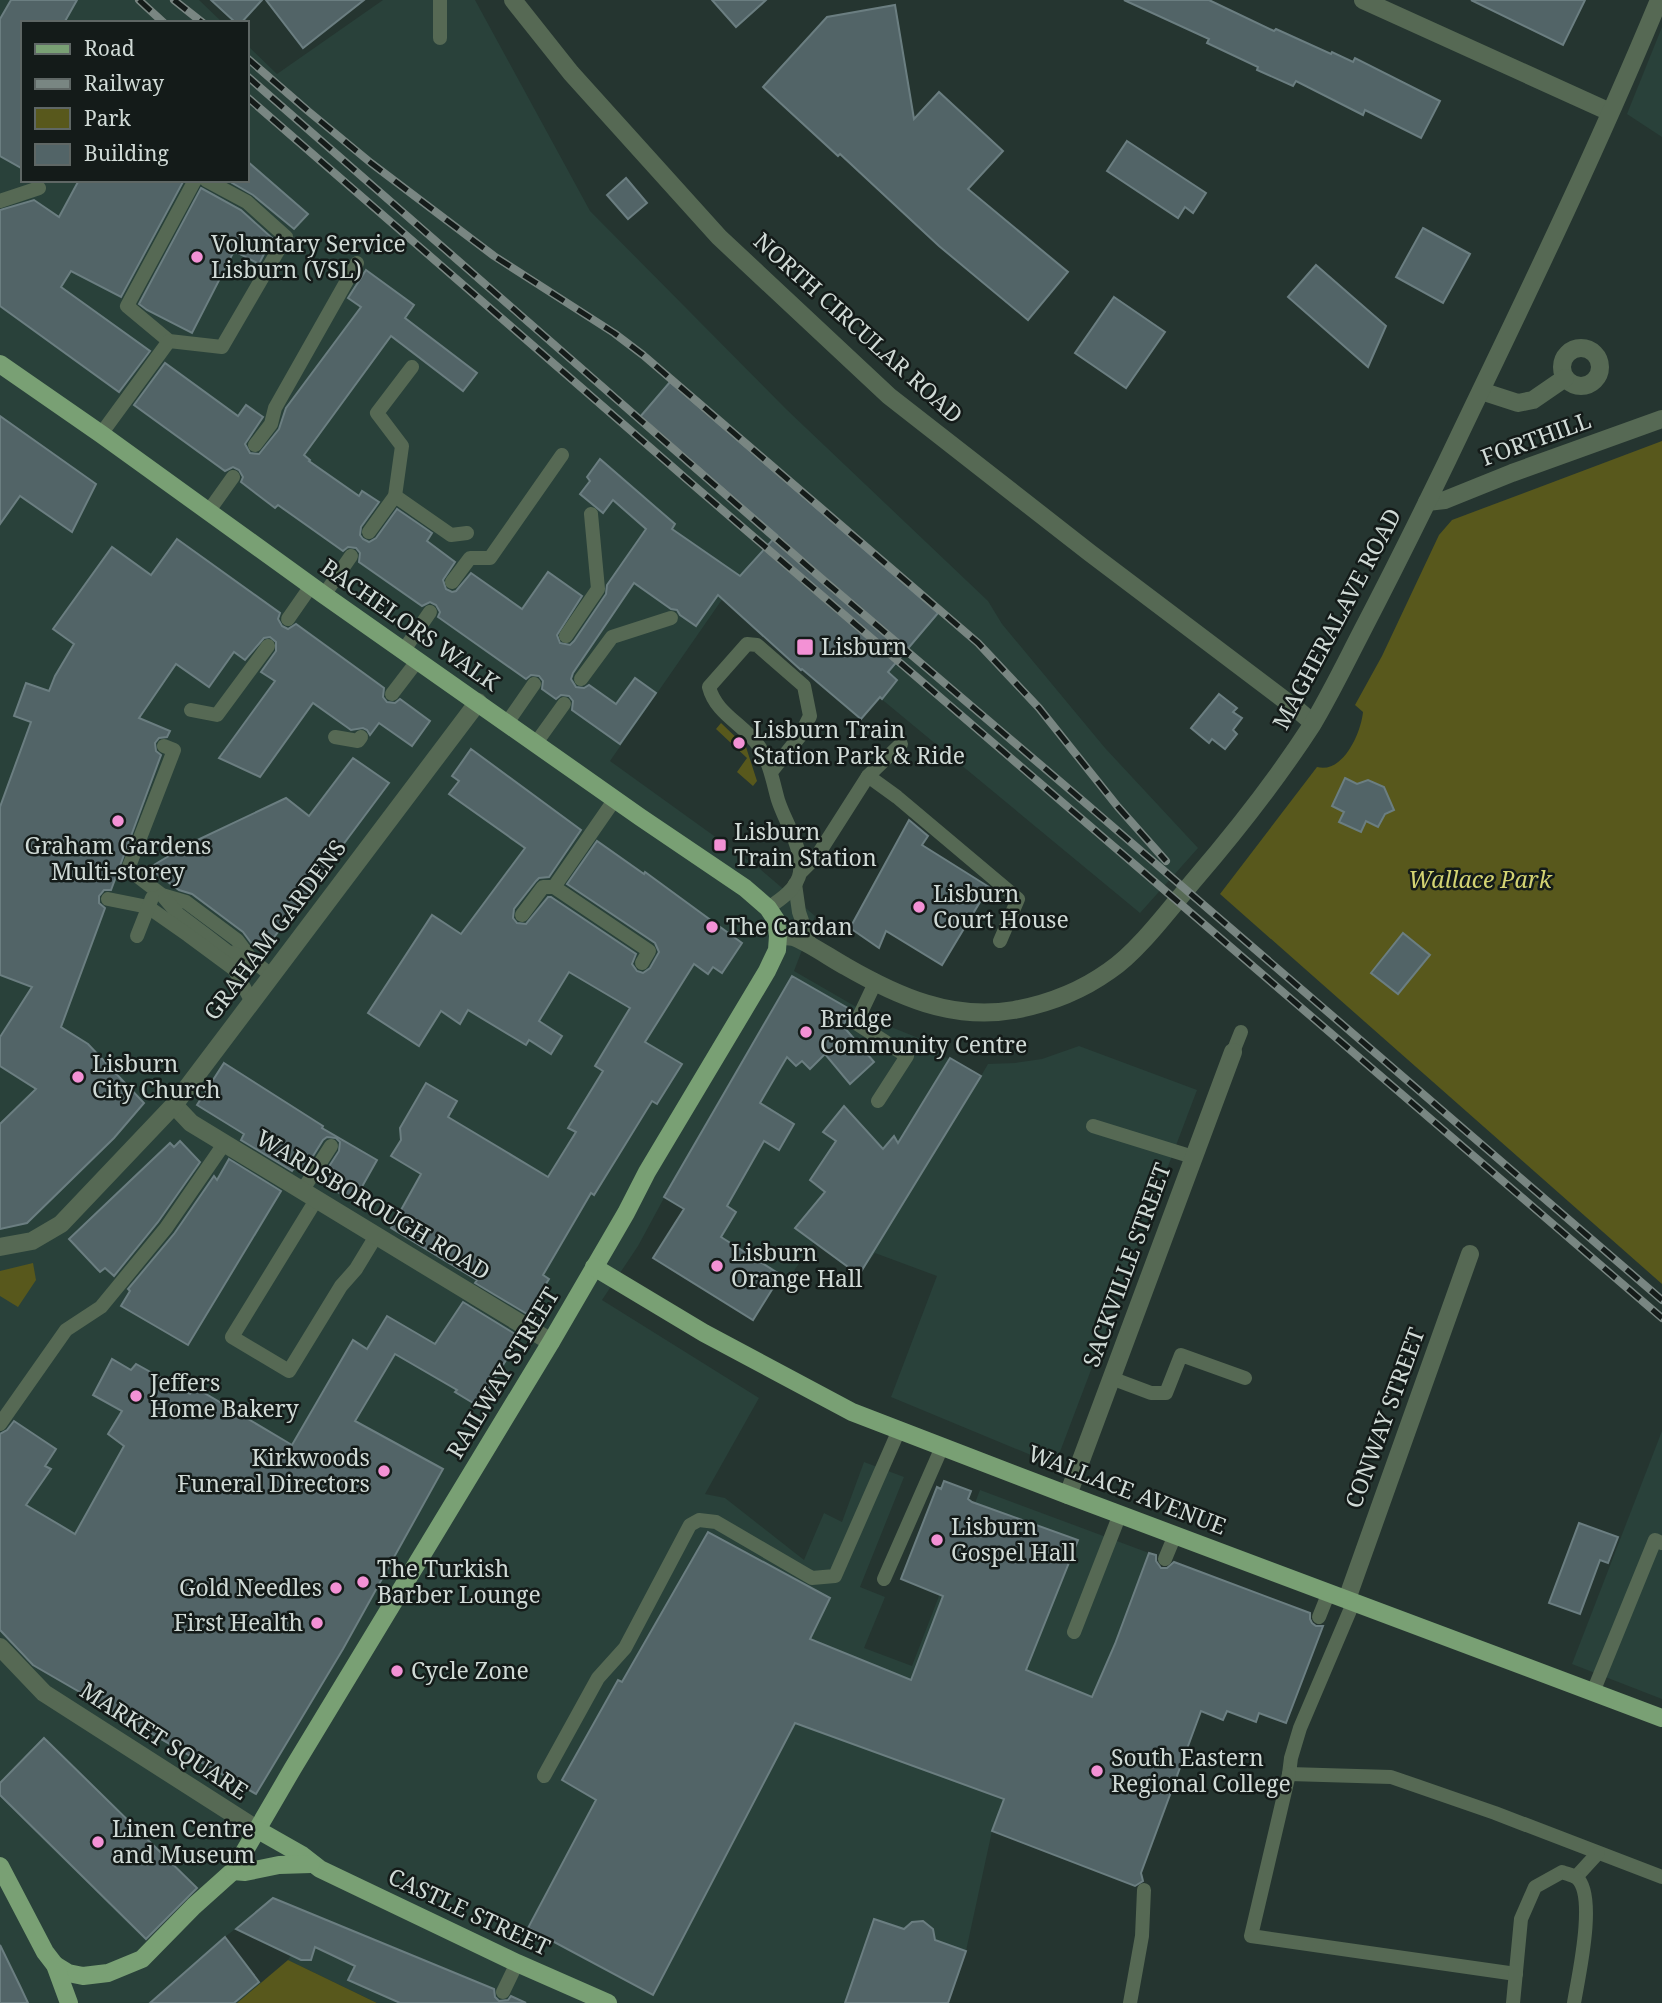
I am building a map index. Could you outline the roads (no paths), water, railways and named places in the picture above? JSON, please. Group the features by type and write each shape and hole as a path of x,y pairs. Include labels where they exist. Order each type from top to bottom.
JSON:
{"main road":[{"name":"BACHELORS WALK","path":"0,364 614,799 746,888 768,908 776,920 778,936"},
{"name":"RAILWAY STREET","path":"55,1965 68,1973 83,1976 107,1973 142,1959 233,1871 551,1342 767,971 777,950 778,936"},
{"name":"WALLACE AVENUE","path":"594,1267 705,1333 852,1412 1662,1718"},
{"name":"CASTLE STREET","path":"258,1830 311,1864 517,1963 608,2003"},
{"name":"CASTLE STREET","path":"233,1871 311,1864"},
{"path":"0,1866 44,1952 55,1965 69,2003"}],"street":[{"name":"NORTH CIRCULAR ROAD","path":"513,0 570,73 719,237 889,396 1313,723"},
{"path":"1363,0 1610,113"},
{"name":"MAGHERALAVE ROAD","path":"778,936 794,937 874,983 913,1000 944,1010 974,1013 1011,1011 1046,1003 1112,970 1139,944 1253,807 1313,723 1380,597 1481,391 1570,205 1659,0"},
{"path":"1481,391 1518,403 1533,400 1565,378"},
{"name":"FORTHILL","path":"1427,502 1445,500 1511,473 1662,419"},
{"name":"GRAHAM GARDENS","path":"0,1247 32,1241 61,1224 174,1105 478,702"},
{"name":"SACKVILLE STREET","path":"1068,1495 1233,1052"},
{"name":"WARDSBOROUGH ROAD","path":"174,1105 191,1123 551,1342"},
{"name":"CONWAY STREET","path":"1351,1600 1470,1254"},
{"name":"MARKET SQUARE","path":"0,1647 44,1693 258,1830"}],"lane":[{"path":"440,0 440,38"},
{"path":"194,182 127,306 169,341 222,347 286,237 247,202 210,182"},
{"path":"0,201 39,188"},
{"path":"255,445 271,424 275,408 357,263"},
{"path":"101,434 169,341"},
{"path":"369,532 395,496 402,446 377,413 412,367"},
{"path":"452,583 470,558 490,558 562,455"},
{"path":"208,512 233,477"},
{"path":"395,496 452,535 467,533"},
{"path":"566,636 598,589 591,514"},
{"path":"288,619 351,556"},
{"path":"393,694 430,612"},
{"path":"581,679 612,637 671,618"},
{"path":"771,772 800,736 810,716 804,686 757,645 747,644 709,687 712,698 722,711 747,732 760,748 771,772 778,801 798,851 799,912 811,947"},
{"path":"191,710 217,715 268,646"},
{"path":"507,723 534,684"},
{"path":"536,743 564,704"},
{"path":"335,737 358,741 361,737"},
{"path":"768,908 782,898 817,856 868,776 901,744"},
{"path":"164,746 174,750 128,869 159,893 178,914 228,952 252,960 271,975"},
{"path":"868,776 897,797 1018,899 1000,941"},
{"path":"554,887 614,799"},
{"path":"522,915 542,887 554,887 649,951 642,963"},
{"path":"137,936 148,907 159,893"},
{"path":"108,899 148,907 233,969 252,1002"},
{"path":"874,983 856,1023 907,1056 878,1101"},
{"path":"1233,1052 1241,1032"},
{"path":"1093,1126 1193,1157"},
{"path":"0,1424 66,1330 101,1307 166,1228 224,1143"},
{"path":"331,1146 309,1196 232,1336 289,1371 341,1286 356,1269 376,1236"},
{"path":"1111,1378 1151,1393 1167,1393 1181,1355 1245,1378"},
{"path":"544,1776 598,1678 625,1648 690,1525 699,1520 716,1522 812,1578 835,1576 899,1430"},
{"path":"884,1579 942,1447"},
{"path":"1074,1632 1120,1514"},
{"path":"1165,1559 1175,1535"},
{"path":"1593,1692 1655,1540 1662,1543"},
{"path":"1319,1617 1329,1592"},
{"path":"1351,1600 1293,1749 1251,1936 1516,1974"},
{"path":"1289,1774 1391,1777 1495,1813 1662,1877"},
{"path":"1576,1877 1598,1853"},
{"path":"1513,2003 1521,1919 1535,1887 1562,1872 1576,1877 1581,1884 1587,1916 1574,2003"},
{"path":"1130,2003 1142,1936 1144,1890"},
{"path":"503,1992 517,1963"}],"railway":[{"path":"139,0 162,21"},
{"path":"174,0 200,21"},
{"path":"248,59 371,163 494,256 614,333 643,355 978,643 1039,708 1118,807 1166,861"},
{"path":"248,77 821,578 1662,1300"},
{"path":"248,98 691,483 1662,1318"}],"place":[{"name":"Voluntary Service Lisburn (VSL)","path":"197,257"},
{"name":"Lisburn","path":"805,647"},
{"name":"Lisburn Train Station Park & Ride","path":"739,743"},
{"name":"Graham Gardens Multi-storey","path":"118,821"},
{"name":"Lisburn Train Station","path":"720,845"},
{"name":"Lisburn Court House","path":"919,907"},
{"name":"The Cardan","path":"712,927"},
{"name":"Bridge Community Centre","path":"806,1032"},
{"name":"Lisburn City Church","path":"78,1077"},
{"name":"Lisburn Orange Hall","path":"717,1266"},
{"name":"Jeffers Home Bakery","path":"136,1396"},
{"name":"Kirkwoods Funeral Directors","path":"384,1471"},
{"name":"Lisburn Gospel Hall","path":"937,1540"},
{"name":"The Turkish Barber Lounge","path":"363,1582"},
{"name":"Gold Needles","path":"336,1588"},
{"name":"First Health","path":"317,1623"},
{"name":"Cycle Zone","path":"397,1671"},
{"name":"South Eastern Regional College","path":"1097,1771"},
{"name":"Linen Centre and Museum","path":"98,1842"}],"park label":[{"name":"Wallace Park","path":"1480,880"}]}
